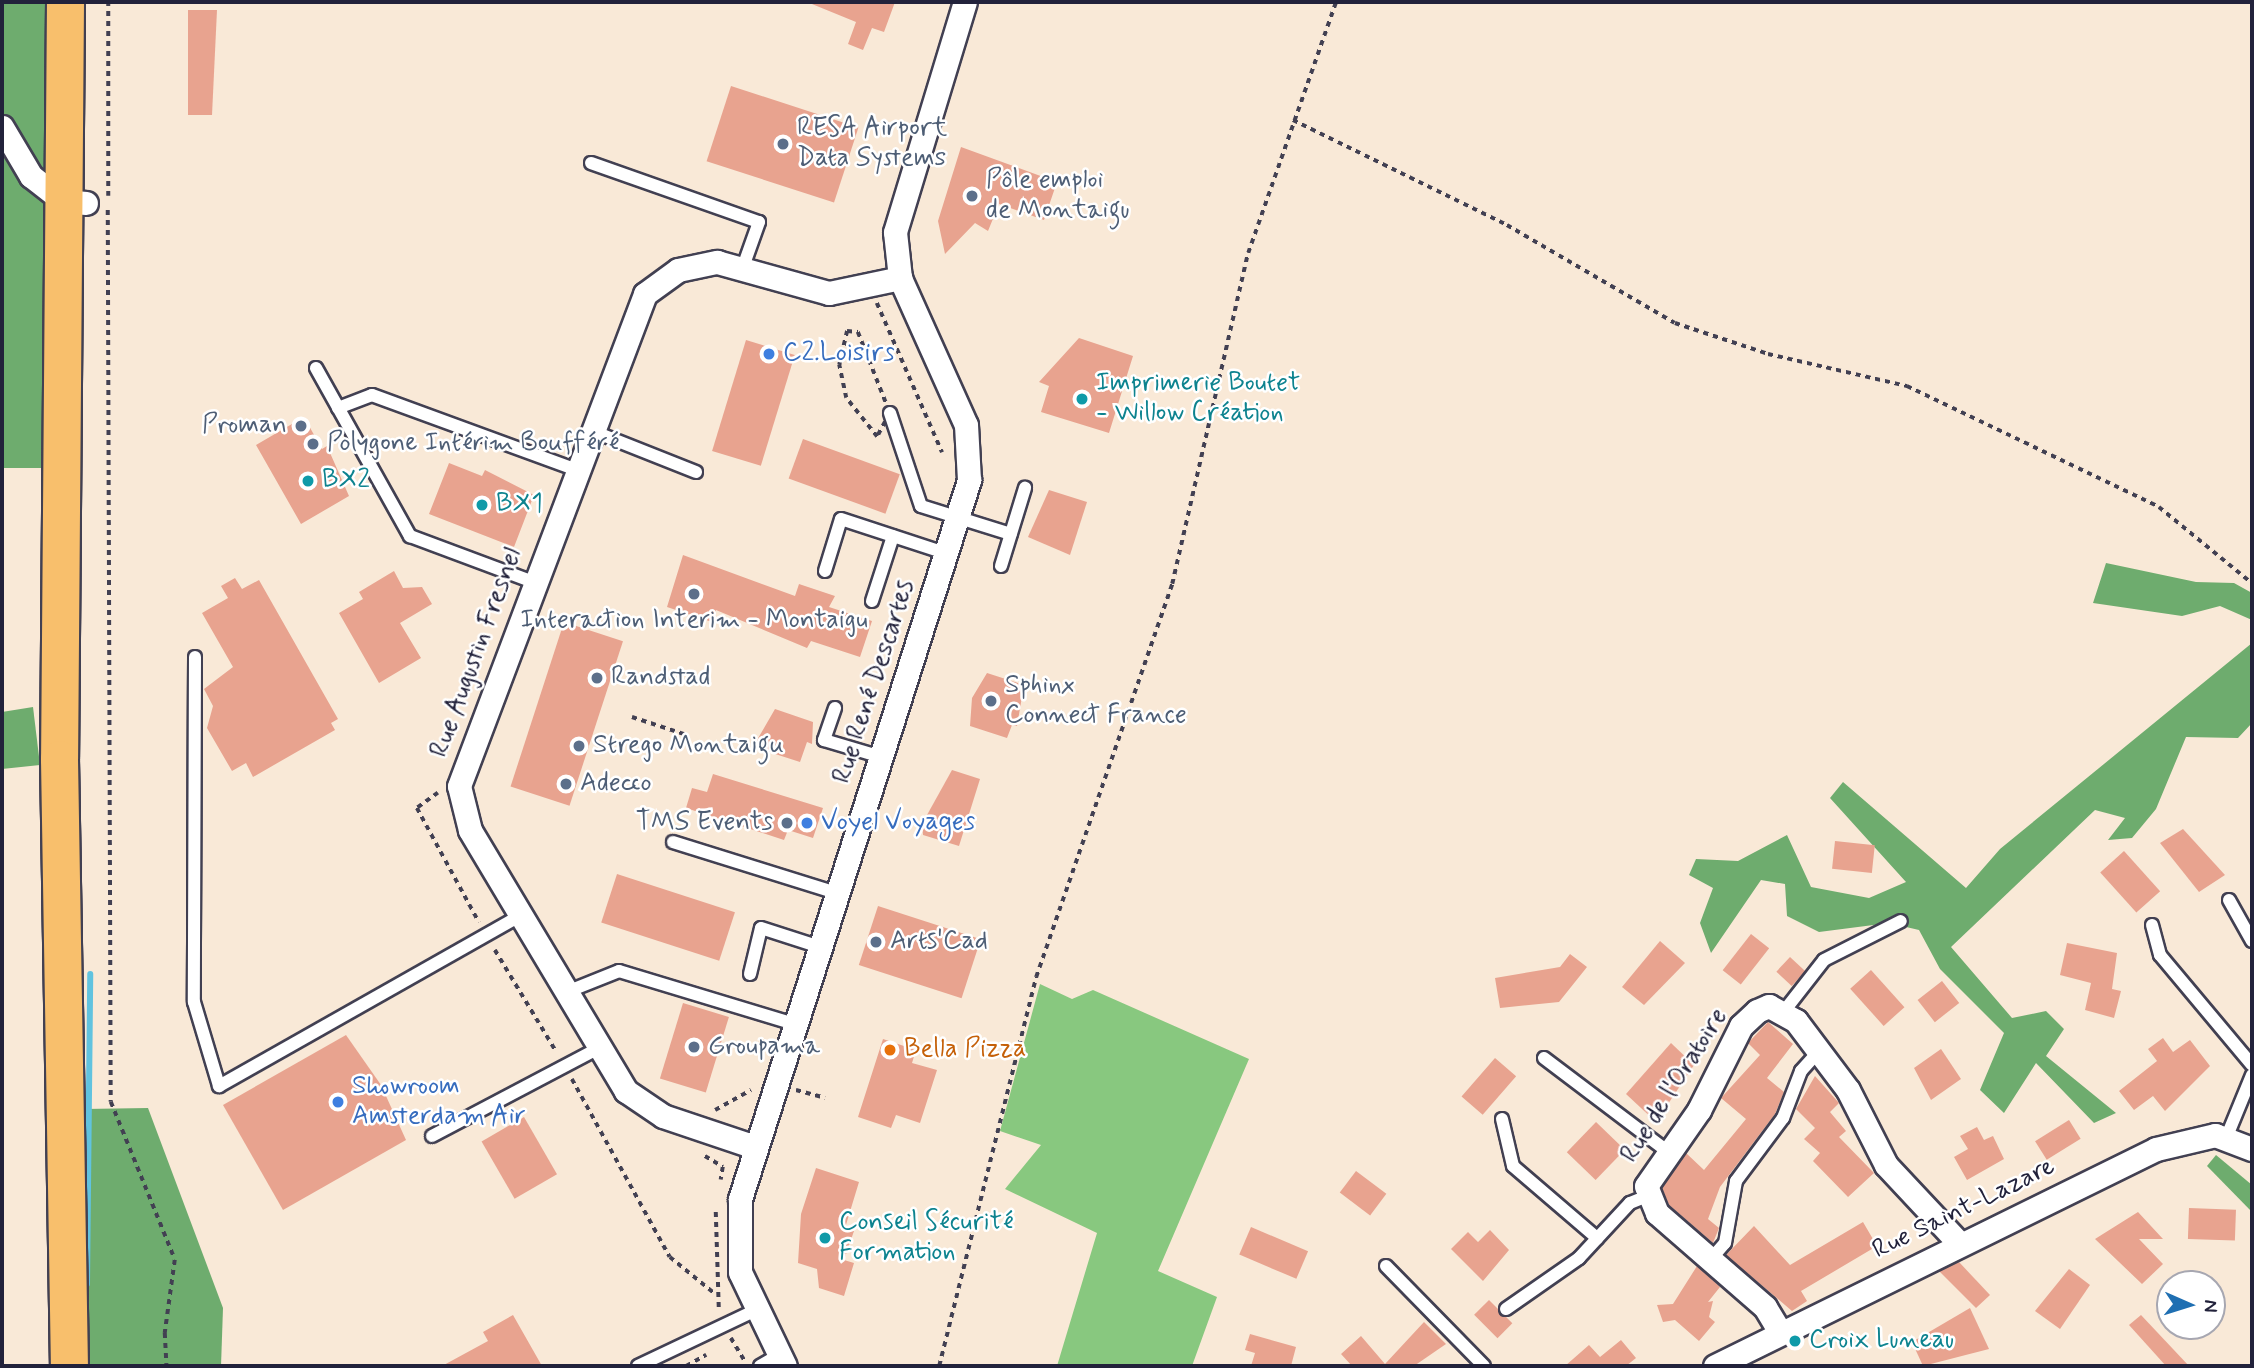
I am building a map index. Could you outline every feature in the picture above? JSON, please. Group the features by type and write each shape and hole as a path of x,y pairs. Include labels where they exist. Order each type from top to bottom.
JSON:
{"main road":[{"path":"65,2 75,202"},
{"path":"69,1366 66,1295 66,995 59,760 75,202 90,2"},
{"path":"62,1366 66,1295"}],"street":[{"path":"900,278 900,209 965,2"},
{"path":"2,127 31,176 75,202"},
{"name":"Rue Augustin Fresnel","path":"755,1147 640,1103 597,1049 470,830 459,786 589,430 645,294 695,264 743,267 829,293 900,278"},
{"name":"Rue René Descartes","path":"755,1147 957,517 972,452 966,425 900,278"},
{"name":"Rue de l'Oratoire","path":"1780,1332 1765,1307 1657,1213 1647,1196 1646,1186 1667,1151 1699,1110 1741,1026 1769,1006 1785,1010"},
{"path":"1785,1010 1848,1090 1886,1165 1959,1243"},
{"name":"Rue Saint-Lazare","path":"1715,1366 1959,1243 2156,1149 2196,1136 2242,1143"},
{"path":"755,1147 737,1239 754,1311 775,1363"}],"lane":[{"path":"591,163 759,222 743,267"},
{"path":"316,368 410,536 533,582"},
{"path":"338,408 372,395 574,470"},
{"path":"890,413 921,506 1011,534"},
{"path":"589,430 696,472"},
{"path":"1000,566 1025,488"},
{"path":"825,572 841,519 945,553"},
{"path":"872,601 893,536"},
{"path":"195,657 194,1002 219,1086 520,916"},
{"path":"835,708 824,740 881,757"},
{"path":"673,842 837,893"},
{"path":"2230,900 2252,941"},
{"path":"1785,1010 1824,960 1901,921"},
{"path":"2152,925 2172,972 2252,1065"},
{"path":"750,974 761,929 820,947"},
{"path":"565,993 619,971 795,1024"},
{"path":"432,1136 597,1049"},
{"path":"1711,1259 1725,1243 1736,1181 1783,1118 1801,1071 1818,1052"},
{"path":"1544,1058 1667,1151"},
{"path":"2242,1143 2252,1075"},
{"path":"1502,1119 1513,1166 1597,1238"},
{"path":"1506,1309 1579,1258 1630,1203 1647,1196"},
{"path":"1386,1266 1484,1366"},
{"path":"638,1366 754,1311"}],"path":[{"path":"108,2 111,1102 175,1260 167,1366"},
{"path":"939,1366 1036,977 1172,584 1248,253 1336,2"},
{"path":"1293,120 1507,225 1675,323 1768,355 1907,386 2159,508 2252,583"},
{"path":"870,285 942,452"},
{"path":"847,331 859,332 890,413 877,437 846,398 839,365 847,331"},
{"path":"632,717 684,734"},
{"path":"459,786 423,798 417,808 487,935 565,1066 670,1257 714,1293"}],"green space":[{"path":"2,2 53,2 53,468 2,468"},
{"path":"2106,563 2196,582 2234,583 2252,593 2252,620 2220,606 2182,616 2093,603"},
{"path":"2252,643 2252,723 2238,738 2186,737 2156,809 2132,838 2108,840 2125,818 2095,810 1951,947 2012,1018 2046,1011 2064,1029 2046,1056 2116,1113 2094,1123 2036,1063 2004,1113 1980,1090 2004,1033 1940,969 1919,930 1889,923 1819,932 1787,916 1785,884 1761,880 1711,953 1700,923 1713,888 1689,875 1696,859 1738,861 1787,835 1811,887 1869,898 1906,882 1830,798 1843,782 1966,888 2000,849"},
{"path":"33,707 40,765 2,769 2,712"},
{"path":"1040,984 1072,999 1093,990 1249,1059 1158,1271 1217,1297 1192,1366 1057,1366 1097,1233 1005,1189 1041,1145 1000,1131"},
{"path":"148,1108 223,1308 221,1366 82,1366 84,1109"},
{"path":"2216,1155 2252,1185 2252,1212 2207,1166"}],"building":[{"path":"807,2 895,2 884,32 872,28 863,50 848,44 856,22"},
{"path":"188,10 217,10 212,115 188,115"},
{"name":"RESA Airport Data Systems","path":"731,86 858,127 834,203 707,161"},
{"path":"961,147 1057,182 1044,220 999,204 988,231 975,223 945,254 938,221"},
{"name":"Imprimerie Boutet - Willow Création","path":"1079,338 1133,356 1109,433 1041,412 1049,386 1039,382"},
{"path":"746,340 795,355 761,466 712,451"},
{"name":"BX2","path":"304,417 322,449 327,446 349,496 301,524 256,445"},
{"path":"803,439 900,474 885,514 789,478"},
{"name":"BX1","path":"449,463 482,476 485,470 534,495 514,547 429,514"},
{"path":"1049,490 1087,502 1070,555 1028,537"},
{"path":"683,555 795,596 799,584 835,596 829,607 872,621 860,657 811,641 807,648 716,610 712,622 667,607"},
{"path":"394,571 403,588 422,587 432,604 400,623 421,658 379,683 339,613 363,599 359,592"},
{"path":"235,578 242,589 259,580 338,719 331,723 335,730 253,777 246,763 232,771 207,728 213,706 204,689 233,667 202,613 228,598 221,586"},
{"path":"564,622 623,641 570,806 511,787"},
{"path":"987,673 1024,685 1017,726 1012,725 1007,738 970,726 972,698"},
{"path":"775,709 813,722 812,744 807,742 800,762 753,747"},
{"path":"952,770 980,779 959,846 923,835 922,824"},
{"path":"713,774 823,808 813,838 788,830 784,840 686,808 692,788 707,792"},
{"path":"2183,829 2225,875 2199,892 2160,843"},
{"path":"1835,841 1875,845 1872,873 1832,869"},
{"path":"2124,851 2160,891 2136,913 2100,872"},
{"path":"617,874 735,912 719,961 601,923"},
{"path":"878,906 981,939 962,998 859,965"},
{"path":"1751,934 1769,948 1741,984 1723,970"},
{"path":"1660,941 1685,963 1644,1005 1622,987"},
{"path":"2067,943 2117,953 2112,989 2121,991 2114,1018 2085,1010 2091,983 2060,975"},
{"path":"1570,954 1587,967 1559,1002 1500,1008 1495,978 1560,967"},
{"path":"1790,957 1805,971 1792,986 1776,972"},
{"path":"1871,970 1904,1007 1884,1026 1850,989"},
{"path":"1942,981 1959,1003 1935,1022 1918,1000"},
{"path":"683,1003 729,1017 706,1093 660,1079"},
{"path":"1768,1022 1793,1044 1767,1078 1784,1092 1775,1114 1720,1187 1708,1219 1719,1228 1713,1243 1669,1205 1662,1188 1686,1153 1704,1170 1746,1119 1721,1098 1760,1055 1748,1043"},
{"path":"346,1035 381,1085 406,1140 283,1210 223,1105"},
{"path":"2163,1038 2173,1052 2190,1040 2210,1066 2165,1111 2153,1096 2134,1110 2119,1091 2157,1061 2148,1049"},
{"path":"883,1039 916,1050 912,1063 937,1070 920,1123 896,1115 891,1128 858,1117"},
{"path":"1671,1043 1694,1065 1656,1122 1626,1094"},
{"path":"1941,1049 1961,1079 1931,1100 1914,1068"},
{"path":"1495,1058 1516,1076 1483,1115 1462,1096"},
{"path":"1815,1076 1839,1103 1830,1112 1846,1131 1839,1137 1874,1173 1848,1197 1813,1161 1820,1153 1804,1139 1815,1128 1796,1109"},
{"path":"524,1117 557,1174 515,1199 482,1142"},
{"path":"2069,1120 2081,1139 2047,1160 2035,1141"},
{"path":"1596,1122 1625,1150 1596,1180 1567,1152"},
{"path":"1977,1127 1984,1140 1993,1136 2004,1159 1967,1180 1954,1157 1968,1149 1960,1136"},
{"path":"816,1168 859,1182 845,1228 854,1231 844,1260 854,1263 844,1296 819,1288 817,1269 798,1263 801,1214"},
{"path":"1356,1171 1386,1194 1370,1215 1340,1193"},
{"path":"2189,1208 2236,1210 2235,1241 2188,1239"},
{"path":"2138,1212 2163,1239 2139,1239 2163,1264 2142,1284 2095,1239"},
{"path":"1863,1222 1877,1246 1801,1291 1807,1301 1792,1311 1726,1255 1754,1226 1790,1265"},
{"path":"1251,1227 1308,1251 1296,1279 1239,1255"},
{"path":"1490,1230 1509,1250 1483,1281 1451,1249 1468,1232 1478,1242"},
{"path":"1959,1262 1990,1295 1976,1308 1939,1271"},
{"path":"1697,1266 1720,1287 1708,1302 1713,1301 1709,1317 1715,1322 1699,1341 1675,1320 1663,1322 1657,1305 1673,1304"},
{"path":"2069,1269 2090,1285 2060,1329 2035,1311"},
{"path":"1489,1300 1512,1323 1497,1338 1474,1315"},
{"path":"1970,1308 1989,1349 1923,1366 1912,1342"},
{"path":"513,1315 542,1366 442,1366 488,1341 483,1332"},
{"path":"2141,1315 2156,1331 2156,1340 2165,1340 2189,1366 2166,1366 2129,1325"},
{"path":"1424,1322 1446,1344 1414,1366 1352,1366 1341,1354 1361,1336 1385,1364"},
{"path":"1250,1334 1296,1347 1291,1366 1251,1366 1255,1353 1245,1350"},
{"path":"1621,1340 1636,1358 1626,1366 1565,1366 1589,1345 1600,1357"}],"waterway":[{"path":"87,1284 90,974"}],"place":[{"name":"RESA Airport Data Systems","path":"783,144"},
{"name":"Pôle emploi de Montaigu","path":"972,196"},
{"name":"C2.Loisirs","path":"769,354"},
{"name":"Imprimerie Boutet - Willow Création","path":"1082,399"},
{"name":"Proman","path":"301,426"},
{"name":"Polygone Intérim Boufféré","path":"313,444"},
{"name":"BX2","path":"308,481"},
{"name":"BX1","path":"482,505"},
{"name":"Interaction Interim - Montaigu","path":"694,594"},
{"name":"Randstad","path":"597,678"},
{"name":"Sphinx Connect France","path":"991,701"},
{"name":"Strego Montaigu","path":"579,746"},
{"name":"Adecco","path":"566,784"},
{"name":"TMS Events","path":"787,823"},
{"name":"Voyel Voyages","path":"807,823"},
{"name":"Arts'Cad","path":"876,942"},
{"name":"Groupama","path":"694,1047"},
{"name":"Bella Pizza","path":"890,1050"},
{"name":"Showroom Amsterdam Air","path":"338,1102"},
{"name":"Conseil Sécurité Formation","path":"825,1238"},
{"name":"Croix Luneau","path":"1795,1341"}]}
